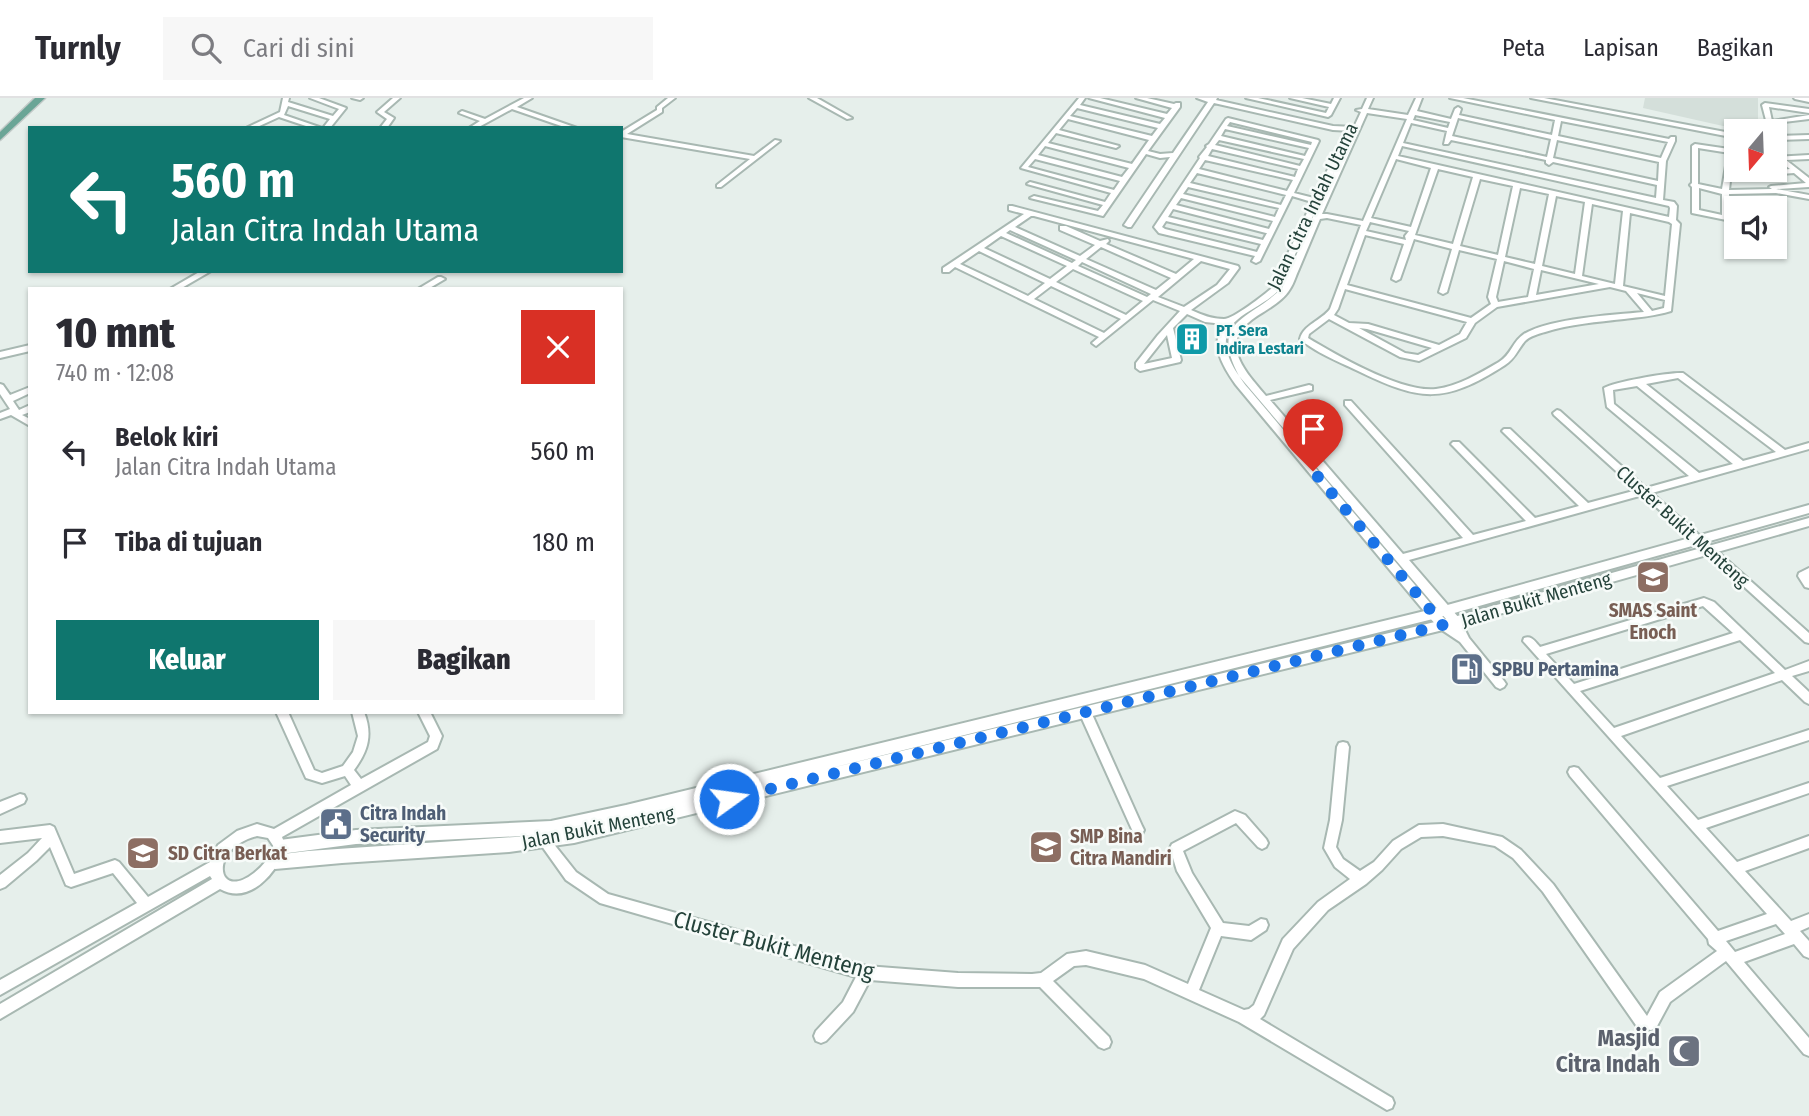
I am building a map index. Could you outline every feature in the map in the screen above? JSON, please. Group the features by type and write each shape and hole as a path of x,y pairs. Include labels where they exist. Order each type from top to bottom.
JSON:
{"main road":[{"path":"0,137 40,98"}],"street":[{"path":"313,98 342,108 328,126"},
{"path":"385,126 391,118 380,112 397,98"},
{"path":"476,126 529,98"},
{"path":"623,134 660,111 659,108 672,98"},
{"path":"812,98 849,118"},
{"path":"1082,98 1033,156 1025,170 1115,192"},
{"path":"1092,98 1170,117"},
{"path":"1034,198 1095,215 1100,214 1177,105 1139,98"},
{"path":"1200,98 1352,133"},
{"path":"1249,98 1326,115 1337,98"},
{"path":"1293,98 1332,106"},
{"path":"1394,157 1672,220 1676,224 1668,309 1651,314 1554,327 1533,333 1520,340 1508,360 1452,388 1423,393 1394,387 1304,339 1305,333 1329,316 1343,286 1365,225 1419,98"},
{"path":"1534,98 1724,134"},
{"path":"1797,98 1809,100"},
{"path":"1128,225 1213,99"},
{"path":"1443,153 1455,116 1457,99 1672,140 1664,158 1659,201"},
{"path":"252,126 285,112 285,100 334,118"},
{"path":"1238,375 1232,356 1231,336 1241,322 1266,309 1286,289 1323,212 1364,104 1375,111 1410,117 1455,116 1664,158"},
{"path":"1805,118 1772,123 1768,121 1765,105 1809,111"},
{"path":"1076,106 1163,127"},
{"path":"512,107 568,126"},
{"path":"462,113 485,121"},
{"path":"279,115 312,126"},
{"path":"1066,117 1154,139"},
{"path":"1410,117 1449,133 1660,180"},
{"path":"1230,120 1316,141 1269,231 1258,258 1162,231 1158,227 1216,137 1230,120"},
{"path":"1547,176 1558,120"},
{"path":"258,122 268,126"},
{"path":"1055,131 1116,146"},
{"path":"1105,159 1126,133"},
{"name":"Jalan Citra Indah Utama","path":"1222,333 1230,322 1262,303 1275,289 1316,201 1352,133"},
{"path":"623,135 756,158"},
{"path":"1216,137 1307,158"},
{"path":"1787,138 1809,137"},
{"path":"1794,138 1809,150"},
{"path":"719,186 777,141"},
{"path":"1044,144 1134,167"},
{"path":"1401,144 1659,201 1674,206 1672,220"},
{"path":"1209,146 1302,168"},
{"path":"1724,152 1695,146 1693,186 1695,211 1724,218"},
{"path":"1145,152 1160,156 1175,155"},
{"path":"1033,156 1124,180"},
{"path":"1160,156 1170,163"},
{"path":"1202,157 1296,179"},
{"path":"1787,158 1809,157"},
{"path":"1787,165 1809,183"},
{"path":"1396,279 1435,167"},
{"path":"1194,170 1316,201 1323,212 1365,225 1669,299"},
{"path":"1787,171 1796,171"},
{"path":"1443,292 1477,176"},
{"path":"1724,196 1726,182"},
{"path":"1765,182 1773,189 1809,197"},
{"path":"1693,186 1724,192 1773,189 1809,183"},
{"path":"1030,184 1106,204"},
{"path":"1185,184 1282,207"},
{"path":"1495,305 1492,298 1517,185"},
{"path":"1532,297 1553,193"},
{"path":"1178,195 1275,219"},
{"path":"1578,277 1589,201"},
{"path":"1171,206 1269,231"},
{"path":"1012,208 1236,269 1228,279 1184,312 1170,329 1162,333 1139,365 1140,368 1177,360 1170,329"},
{"path":"1619,287 1627,210"},
{"path":"946,270 1030,213"},
{"path":"1030,213 1177,277"},
{"path":"1164,218 1264,243"},
{"path":"1365,225 1409,236"},
{"path":"1009,227 1081,259 1184,312 1208,320 1230,322"},
{"path":"1000,233 1072,266 1152,297"},
{"path":"1029,299 1113,235"},
{"path":"978,248 1126,318"},
{"path":"1096,342 1199,258"},
{"path":"955,264 1104,335"},
{"path":"178,287 202,273"},
{"path":"426,287 441,279"},
{"path":"1343,286 1472,321"},
{"path":"1329,316 1411,358 1419,358 1463,336 1472,321 1495,305 1532,297 1619,287 1651,314"},
{"path":"1208,320 1222,333 1222,352 1238,375 1500,684"},
{"path":"1346,325 1368,327 1440,348"},
{"path":"0,355 28,348"},
{"path":"1696,476 1608,401 1608,388 1673,374 1683,376 1783,453"},
{"path":"1638,382 1740,464"},
{"path":"0,387 15,412 28,422"},
{"path":"1249,388 1264,399 1400,559 1444,618"},
{"path":"1264,399 1309,388"},
{"path":"5,398 28,391"},
{"path":"1348,403 1470,539"},
{"path":"0,416 28,409"},
{"name":"Cluster Bukit Menteng","path":"1558,413 1809,639"},
{"path":"1507,431 1586,507"},
{"path":"1456,444 1533,522"},
{"path":"1400,559 1809,446"},
{"name":"Jalan Bukit Menteng","path":"0,988 215,866 220,853 236,837 257,830 277,841 551,828 1444,618 1809,509"},
{"name":"Jalan Bukit Menteng","path":"275,862 349,853 446,850 545,842 1085,712 1711,550 1809,522"},
{"path":"1809,572 1803,576 1809,584"},
{"path":"1538,652 1701,602 1710,605 1809,699"},
{"path":"1571,689 1742,635"},
{"path":"1528,641 1809,951"},
{"path":"1612,734 1809,666"},
{"path":"1085,712 1138,830"},
{"path":"283,714 310,774 322,778 347,770 358,755 366,729 359,714"},
{"path":"220,881 237,887 252,883 265,874 275,862 277,841 436,742 436,736 425,714"},
{"path":"1657,784 1809,735"},
{"path":"1343,747 1336,820 1330,848 1339,863 1361,880"},
{"path":"347,770 360,787"},
{"path":"1574,772 1809,1049"},
{"path":"1696,826 1809,788"},
{"path":"0,808 20,799"},
{"path":"1191,993 1219,929 1208,906 1181,867 1176,848 1236,817 1241,819 1262,843"},
{"path":"0,836 47,830 53,835 71,881 115,866 146,904"},
{"path":"1244,1017 1252,1016 1259,1010 1289,944 1323,906 1361,880 1396,845 1419,831 1443,830 1498,841 1517,854 1548,888 1639,1019 1648,1024 1665,997 1729,956 1792,933 1809,920"},
{"path":"0,883 32,857 53,835"},
{"name":"Cluster Bukit Menteng","path":"545,842 571,876 605,899 866,973 958,980 1043,980"},
{"path":"1735,869 1809,842"},
{"path":"215,866 220,881"},
{"path":"0,1012 220,881"},
{"path":"1714,939 1778,917"},
{"path":"1219,929 1251,933 1261,925"},
{"path":"1104,1042 1043,980 1072,959 1080,957 1145,972 1244,1017 1387,1104"},
{"path":"821,1036 848,1007 866,973"}],"shaded area":[{"path":"1645,98 1758,98 1758,119 1724,119 1724,126 1643,108"}],"place":[{"name":"PT. Sera Indira Lestari","path":"1192,339"},
{"name":"SMAS Saint Enoch","path":"1653,577"},
{"name":"SPBU Pertamina","path":"1467,669"},
{"name":"Citra Indah Security","path":"336,824"},
{"name":"SMP Bina Citra Mandiri","path":"1046,847"},
{"name":"SD Citra Berkat","path":"143,853"},
{"name":"Masjid Citra Indah","path":"1684,1051"}],"route":[{"path":"729,799 1443,625 1313,471"}]}
